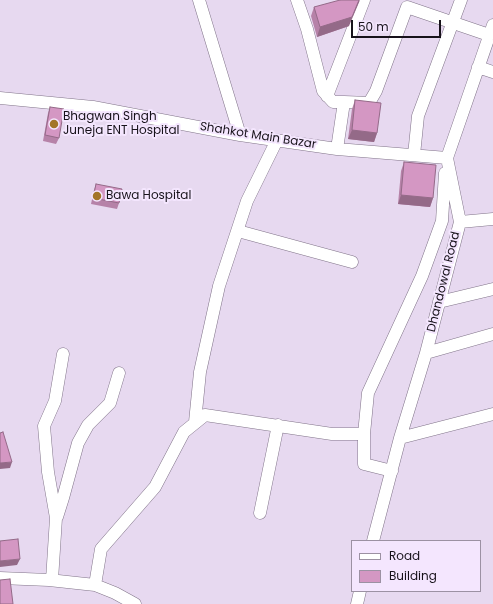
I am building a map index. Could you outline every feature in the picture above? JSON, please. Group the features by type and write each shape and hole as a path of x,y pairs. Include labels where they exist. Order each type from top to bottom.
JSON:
{"street":[{"path":"200,0 240,135"},
{"path":"297,0 307,29 322,91 333,102 370,103 376,91 408,3 453,23 492,29 447,158 442,221 422,276 368,393 364,434 364,464 392,471"},
{"path":"327,96 364,0"},
{"path":"414,154 418,116 462,0"},
{"path":"478,67 493,72"},
{"name":"Shahkot Main Bazar","path":"0,98 93,107 240,135 277,140 337,148 447,158"},
{"path":"337,148 344,102"},
{"path":"195,422 200,372 219,286 248,201 277,140"},
{"name":"Dhandowal Road","path":"373,540 400,438 426,353 460,222 447,158"},
{"path":"460,222 493,218"},
{"path":"238,231 352,262"},
{"path":"439,302 493,289"},
{"path":"426,353 493,334"},
{"path":"52,580 56,518 48,472 44,426 55,401 64,354"},
{"path":"56,518 78,443 88,425 110,403 119,373"},
{"path":"400,438 493,414"},
{"path":"95,585 101,549 155,487 184,432 205,415 332,434 364,434"},
{"path":"260,513 278,426"},
{"path":"0,578 52,580 95,585 115,593 135,604"},
{"path":"357,604 360,592"}],"building":[{"path":"340,0 359,0 352,17 320,27 314,7"},
{"path":"355,100 381,103 377,133 352,130"},
{"path":"50,107 64,109 59,138 45,135"},
{"path":"404,162 436,165 433,198 401,195"},
{"path":"96,184 122,189 119,203 93,198"},
{"path":"3,432 12,462 0,463 0,433"},
{"path":"18,539 20,559 0,561 0,541"},
{"path":"10,579 13,604 0,604 0,580"}],"place":[{"name":"Bhagwan Singh Juneja ENT Hospital","path":"54,124"},
{"name":"Bawa Hospital","path":"97,196"}]}
